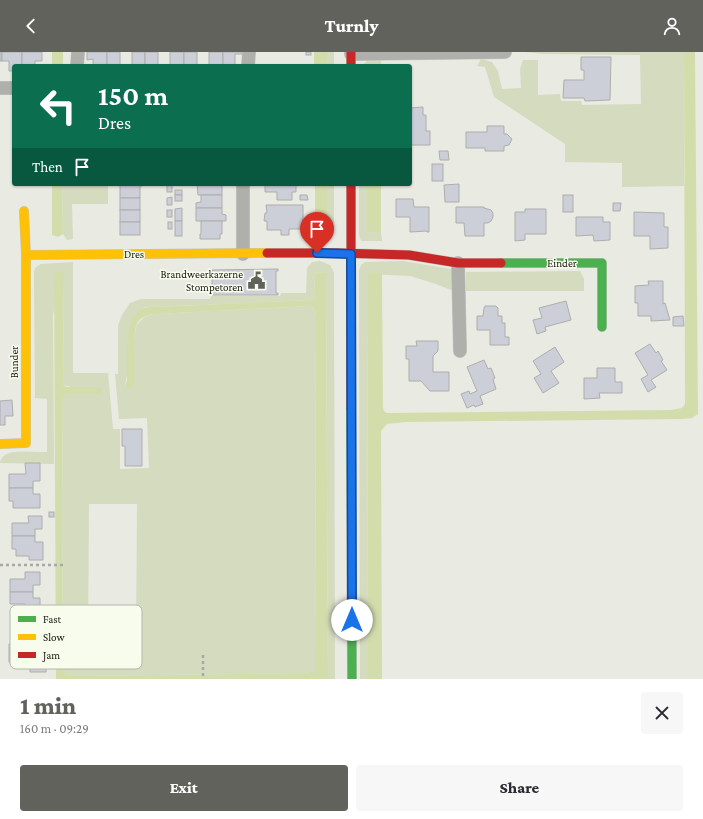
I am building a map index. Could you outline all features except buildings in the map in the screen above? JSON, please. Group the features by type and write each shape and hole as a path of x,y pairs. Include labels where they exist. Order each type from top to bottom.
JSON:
{"street":[{"path":"77,64 78,52"},
{"path":"248,52 248,64"},
{"path":"351,57 505,52"},
{"path":"0,88 12,88"},
{"path":"243,186 243,254"},
{"path":"351,186 352,679"},
{"path":"24,212 26,255"},
{"name":"Dres","path":"26,255 351,254"},
{"name":"Einder","path":"351,254 409,255 458,263 602,263 602,327"},
{"name":"Bunder","path":"0,444 26,443 26,255"},
{"path":"458,263 460,351"}],"path":[{"path":"0,565 66,565"},
{"path":"203,655 203,679"}],"shaded area":[{"path":"52,52 63,52 63,64 52,64"},
{"path":"314,52 327,52 327,64 314,64"},
{"path":"327,52 334,52 334,64 327,64"},
{"path":"525,52 684,52 684,186 622,187 622,163 565,162 565,144 494,97 485,67 477,66 481,59 492,62 498,71 502,89 521,88 520,69 523,60 538,60 538,95 560,94 561,101 581,101 582,105 641,104 640,55 543,54"},
{"path":"684,52 695,52 698,414 692,418 682,419 406,422 387,424 381,431 382,679 367,679 368,274 375,272 382,274 383,407 384,411 387,413 671,410 682,408 685,404"},
{"path":"368,60 381,60 381,64 364,64"},
{"path":"52,186 62,186 63,234 58,237 52,235"},
{"path":"62,186 108,186 108,204 72,204 73,239 67,240 63,234"},
{"path":"315,186 327,186 327,227 326,229 315,227"},
{"path":"327,186 334,186 334,234 330,240 315,241 315,227 327,227"},
{"path":"359,186 367,186 367,232 381,233 382,241 361,241 359,235"},
{"path":"367,186 381,186 381,233 367,232"},
{"path":"320,261 330,265 334,272 335,679 328,679 326,273 323,272 314,274 315,297 311,300 146,307 138,311 125,386 127,389 136,326 148,316 153,314 313,307 316,314 315,670 306,673 69,676 63,669 142,669 142,605 136,605 137,504 89,504 88,605 63,605 63,396 68,394 100,394 63,385 64,274 53,314 54,464 0,463 6,454 12,452 47,452 47,399 35,398 34,271 36,267 41,264 73,262 73,372 108,373 113,429 120,429 120,469 149,468 147,418 119,419 115,374 118,374 118,325 122,315 130,303 141,299 210,299 211,296 280,296 281,293 306,293 307,268 312,262"},
{"path":"403,261 451,269 456,292 410,276 368,274 367,679 360,679 359,270 361,265 365,262"},
{"path":"60,271 64,274 63,385 67,387 99,387 103,389 100,394 68,394 63,396 63,605 56,605 54,274"},
{"path":"580,271 584,279 584,291 466,291 466,272"},
{"path":"323,272 326,273 328,679 56,679 56,669 63,669 69,676 306,673 315,670 316,314 313,307 148,315 139,320 136,326 134,344 135,381 133,386 130,388 127,389 125,386 127,380 128,335 133,318 140,310 150,307 311,300 315,297 314,274"}],"traffic: fast":[{"path":"501,263 602,263 602,327"},
{"path":"351,408 352,679"}],"traffic: slow":[{"path":"0,444 26,443 26,255 24,211"},
{"path":"26,255 267,253"}],"traffic: jam":[{"path":"351,52 351,64"},
{"path":"351,186 351,408"},
{"path":"267,253 409,255 458,263 501,263"}],"place":[{"name":"Brandweerkazerne Stompetoren","path":"256,280"}],"route":[{"path":"317,253 351,254 352,620"}]}
